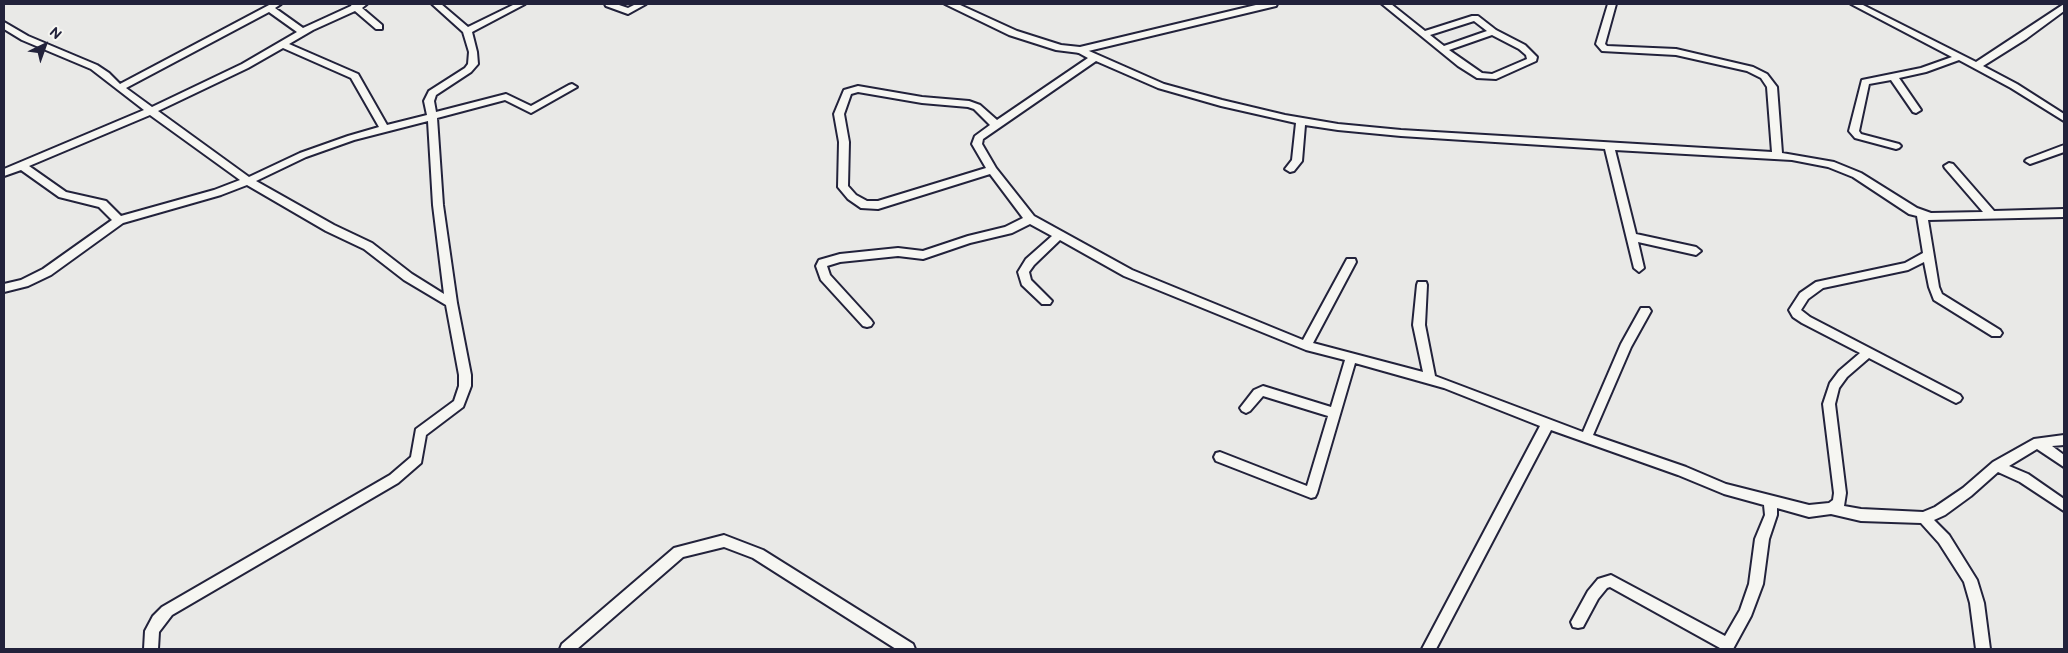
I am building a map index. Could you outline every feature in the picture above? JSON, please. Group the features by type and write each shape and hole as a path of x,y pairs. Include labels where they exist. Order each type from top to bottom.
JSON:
{"street":[{"path":"151,649 152,631 158,620 167,611 394,478 417,459 420,433 459,404 464,393 465,375 451,303 438,205 432,115 429,101 432,93 460,76 473,64 473,52 467,31 436,4"},
{"path":"467,31 521,4"},
{"path":"609,4 626,12 642,4"},
{"path":"950,4 1014,33 1060,48 1080,50 1272,4"},
{"path":"1386,4 1424,34 1443,49 1480,76 1493,77 1531,61 1532,57 1522,46 1493,32 1475,18 1424,34"},
{"path":"1612,4 1600,44 1605,49 1658,50 1685,54 1750,69 1764,76 1772,87 1777,156"},
{"path":"1855,4 2014,86 2064,118"},
{"path":"4,173 151,111 245,66 303,32 359,5 380,27"},
{"path":"119,88 273,6 303,32"},
{"path":"1977,66 2023,37 2064,7"},
{"path":"4,25 25,38 94,67 106,74 119,88 248,182 330,228 368,246 408,277 451,303"},
{"path":"1443,49 1493,32"},
{"path":"282,44 354,76 384,128"},
{"path":"1080,50 1094,58 1161,86 1221,104 1301,121 1338,127 1454,137 1777,156 1812,160 1844,168 1874,184 1922,215 1939,218 2064,214"},
{"path":"1896,146 1858,136 1854,131 1864,82 1928,69 1960,57"},
{"path":"1094,58 982,133 978,138 977,144 992,170 1030,219 1128,273 1212,308 1306,345 1430,379 1586,438 1682,471 1724,489 1809,511 1831,508 1862,515 1924,518 1940,511 1953,502 1997,466 2038,443 2064,440"},
{"path":"1894,76 1916,110"},
{"path":"4,288 47,272 119,220 171,207 248,182 303,155 384,128 506,97 531,110 572,87"},
{"path":"992,170 878,205 864,205 843,187 844,142 838,114 847,92 858,89 922,100 969,104 977,107 996,125"},
{"path":"1290,169 1298,160 1301,121"},
{"path":"1609,146 1639,268"},
{"path":"2030,161 2064,148"},
{"path":"22,166 63,195 102,204 119,220"},
{"path":"1949,166 1992,216"},
{"path":"1922,215 1934,287 1938,297 1996,333"},
{"path":"867,323 825,277 821,266 823,263 840,258 898,252 923,254 1008,230 1030,219"},
{"path":"1046,301 1026,282 1022,272 1059,235"},
{"path":"1631,238 1696,251"},
{"path":"1928,255 1908,266 1820,285 1810,290 1800,300 1795,310 1797,314 1956,398"},
{"path":"1306,345 1350,262"},
{"path":"1422,286 1419,325 1430,379"},
{"path":"1586,438 1626,347 1645,311"},
{"path":"1831,508 1839,503 1840,493 1829,404 1834,386 1843,374 1868,352"},
{"path":"1220,457 1311,493 1351,358"},
{"path":"1246,408 1258,393 1263,391 1335,412"},
{"path":"1428,649 1548,423"},
{"path":"2038,443 2064,462"},
{"path":"1997,466 2024,478 2064,506"},
{"path":"1578,622 1592,595 1603,583 1611,581 1727,647 1746,612 1756,584 1760,547 1771,515 1770,501"},
{"path":"1924,518 1944,539 1970,580 1977,603 1983,649"},
{"path":"567,649 679,552 724,541 758,554 908,649"}]}
